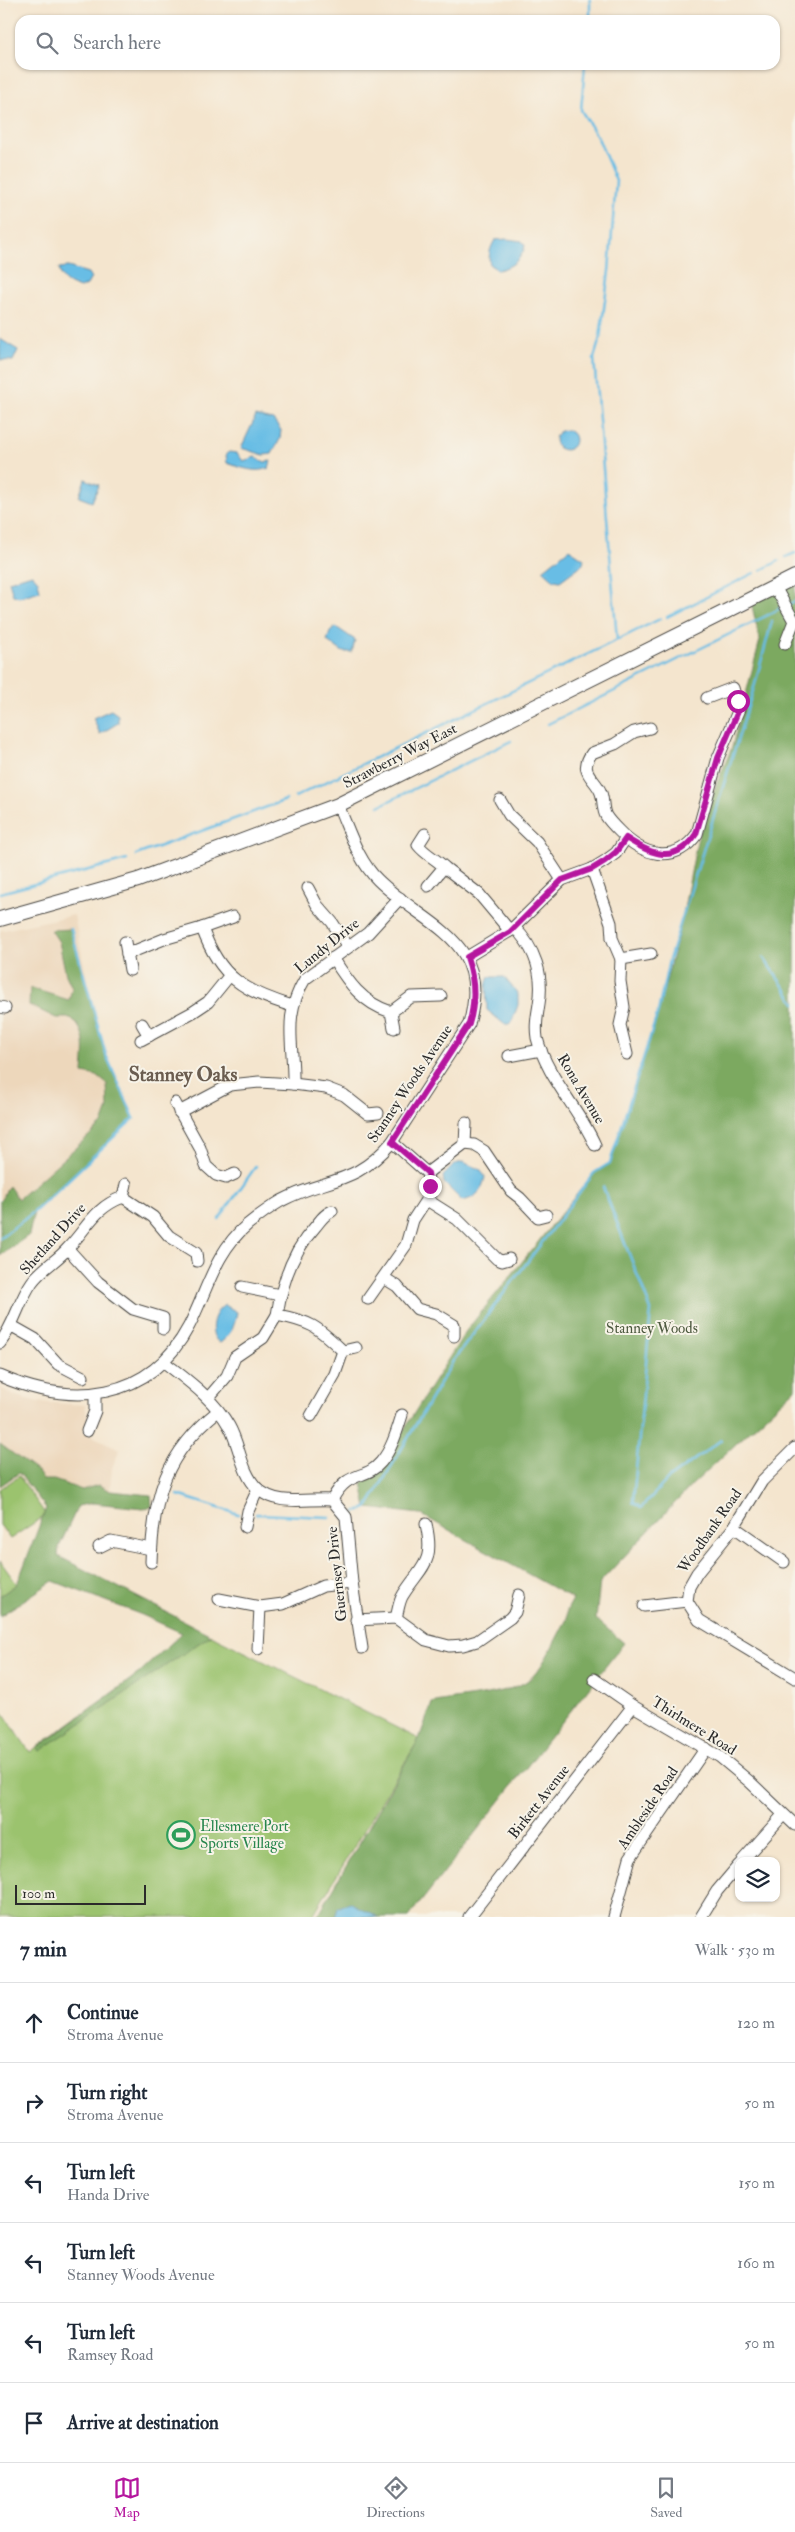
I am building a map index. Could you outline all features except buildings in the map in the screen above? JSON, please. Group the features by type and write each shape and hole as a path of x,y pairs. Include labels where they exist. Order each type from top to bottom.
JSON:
{"main road":[{"name":"Strawberry Way East","path":"0,919 138,880 338,806 795,577"}],"street":[{"path":"775,587 794,621 785,644"},
{"path":"642,742 646,729 610,747 592,753 586,764 590,779 601,792 606,817 626,838 646,851 668,854 689,844 696,834 718,758 739,709 733,688 707,698"},
{"path":"500,800 509,815 538,842 562,880"},
{"name":"Stanney Woods Avenue","path":"0,1376 38,1389 66,1394 95,1394 117,1389 135,1382 164,1362 178,1345 190,1324 224,1251 245,1227 281,1201 354,1174 380,1156 392,1142 469,1024 474,1005 474,989 467,957 448,934 377,879 362,858 338,806"},
{"name":"Rona Avenue","path":"425,834 414,844 479,894 533,952 538,963 540,992 535,1026 541,1050 569,1102 583,1119 595,1145"},
{"path":"467,957 512,929 562,880 592,869 616,852 626,838"},
{"path":"428,886 444,867"},
{"path":"592,869 612,922 612,938 621,959 620,981 624,1012 620,1025 629,1046"},
{"path":"309,888 316,905 332,922 348,947"},
{"name":"Lundy Drive","path":"293,1084 290,1034 292,1006 305,979 368,933 400,898"},
{"path":"127,954 164,939 233,917"},
{"path":"202,928 208,946 230,975 260,996 292,1006"},
{"path":"124,942 130,970"},
{"path":"621,959 651,954"},
{"path":"333,958 348,981 364,998 379,1008 391,1012"},
{"path":"142,1024 145,1038 193,1012 208,1002 230,975"},
{"path":"391,1012 411,997 441,996"},
{"path":"391,1012 394,1028"},
{"name":"Rona Avenue","path":"508,1056 541,1050"},
{"path":"229,1181 216,1175 206,1166 200,1148 177,1108 230,1085 259,1082 293,1084 326,1088 344,1094 373,1113 370,1126"},
{"path":"465,1144 466,1124"},
{"path":"368,1299 406,1245 413,1220 427,1200 430,1186 428,1173 392,1142"},
{"path":"428,1173 465,1144 474,1145 484,1151 511,1191 540,1219"},
{"path":"126,1184 123,1197 153,1217 169,1236 199,1254"},
{"name":"Shetland Drive","path":"1,1339 12,1326 22,1298 33,1280 68,1249 96,1213 110,1202 123,1197"},
{"path":"427,1200 457,1219 488,1252 504,1264"},
{"path":"209,1398 227,1376 235,1357 263,1338 277,1316 280,1295 291,1261 323,1211"},
{"path":"68,1249 98,1282 133,1309 165,1320"},
{"path":"384,1278 397,1286 417,1309 436,1314 456,1327"},
{"path":"242,1288 280,1295"},
{"path":"277,1316 300,1320 316,1326 343,1350"},
{"path":"12,1326 35,1339 48,1350 58,1364 83,1377"},
{"path":"343,1350 356,1348"},
{"path":"311,1416 335,1374 343,1350"},
{"path":"164,1362 209,1398 230,1427 245,1467 258,1489 286,1500 332,1500 344,1482 380,1463 393,1440 402,1416"},
{"path":"87,1431 95,1411 95,1394"},
{"path":"151,1562 151,1549 159,1496 168,1473 188,1438 218,1411"},
{"name":"Woodbank Road","path":"688,1601 689,1587 697,1572 734,1527 762,1481 795,1448"},
{"path":"245,1527 248,1511 258,1489"},
{"name":"Guernsey Drive","path":"332,1500 346,1517 356,1620 362,1648"},
{"path":"734,1527 784,1562"},
{"path":"396,1618 403,1596 420,1574 428,1558 431,1530"},
{"path":"102,1541 120,1542 151,1549"},
{"path":"219,1599 260,1607 288,1602 322,1586 352,1583"},
{"path":"356,1620 396,1618 426,1640 449,1646 463,1645 477,1641 510,1618 515,1612 519,1595"},
{"path":"644,1606 688,1601 699,1620 795,1678"},
{"path":"258,1648 260,1607"},
{"name":"Thirlmere Road","path":"594,1679 633,1706 706,1748 750,1782 795,1825"},
{"name":"Birkett Avenue","path":"469,1917 633,1706"},
{"name":"Ambleside Road","path":"614,1917 630,1858 706,1748"},
{"path":"745,1857 783,1814"},
{"path":"701,1917 735,1870"}],"shaded area":[{"path":"74,915 114,1116 0,1235 0,931"},
{"path":"0,1388 16,1396 38,1402 85,1405 87,1418 83,1432 120,1449 112,1468 109,1501 71,1496 8,1464 0,1469"}],"green space":[{"name":"Stanney Woods","path":"795,577 795,1389 693,1484 600,1582 596,1619 624,1643 409,1917 317,1917 419,1739 432,1703 500,1691 524,1683 538,1671 567,1619 567,1610 573,1599 420,1514 367,1508 362,1483 384,1467 406,1426 466,1331 594,1173 610,1163 658,1012 682,919 697,841 716,785 732,747 760,640 750,598"},
{"path":"71,929 106,1055 134,1118 34,1212 29,1235 0,1256 0,1201 9,1186 18,1199 102,1124 108,1108 107,1084 97,1076 83,1073 84,1043 81,1030 77,1024 71,1018 56,1018 29,1005 30,988 69,1000 72,988 66,975 59,942 51,930"},
{"path":"0,1444 38,1472 43,1480 54,1480 82,1490 98,1485 110,1491 151,1495 152,1507 143,1508 93,1503 78,1506 59,1547 58,1556 211,1635 40,1751 37,1748 138,1674 182,1633 142,1615 53,1581 0,1616 0,1596 17,1584 46,1508 19,1473 0,1486"},
{"path":"19,1476 46,1515 10,1539 0,1525 0,1489"},
{"path":"0,1561 17,1584 0,1596"},
{"name":"Ellesmere Port Sports Village","path":"211,1635 419,1739 312,1917 0,1917 0,1708 30,1752 138,1674"}],"water":[{"path":"495,240 522,241 525,246 521,256 515,262 498,270 490,265 491,249"},
{"path":"68,267 88,273 91,278 87,285 80,288 66,281 61,276 59,268"},
{"path":"0,339 18,350 13,361 0,360"},
{"path":"256,416 273,420 281,430 280,439 272,454 264,455 241,448"},
{"path":"565,430 572,433 575,440 572,447 565,450 558,447 555,440 558,433"},
{"path":"229,452 237,453 243,461 255,457 265,462 271,461 269,468 253,470 227,463 226,454"},
{"path":"85,479 99,485 92,502 79,497"},
{"path":"569,549 584,559 583,564 560,581 554,580 543,570"},
{"path":"32,574 38,581 40,591 19,597 13,595 9,581"},
{"path":"336,627 355,640 352,652 343,652 327,641 330,632"},
{"path":"111,710 118,715 118,723 100,734 93,718"},
{"path":"489,977 504,977 518,994 518,1005 511,1024 504,1024 487,1010 486,985"},
{"path":"463,1162 481,1170 485,1177 478,1193 472,1198 462,1201 444,1183 443,1176 455,1164"},
{"path":"225,1305 237,1312 232,1329 220,1343 213,1335 212,1329 214,1318"},
{"path":"349,1902 378,1917 335,1917 338,1908"}],"waterway":[{"path":"590,0 590,15"},
{"path":"585,70 581,110 598,138 616,181 609,271 600,338 594,358 617,640 660,619"},
{"path":"786,557 795,553"},
{"path":"761,570 779,561"},
{"path":"667,617 754,573"},
{"path":"787,605 795,601"},
{"path":"770,614 782,607"},
{"path":"548,724 770,614"},
{"path":"356,1512 367,1508 453,1361 594,1173 610,1163 658,1012 669,960 755,684 772,621"},
{"path":"295,797 617,640"},
{"path":"379,806 511,741"},
{"path":"136,855 286,800"},
{"path":"0,893 127,860"},
{"path":"0,1238 34,1212 134,1118 106,1055 71,929"},
{"path":"763,957 795,1003"},
{"path":"219,1219 256,1166"},
{"path":"603,1187 651,1310 633,1502 641,1508 668,1479 721,1440"},
{"path":"178,1495 238,1514"},
{"path":"256,1514 329,1517"}],"place":[{"name":"Ellesmere Port Sports Village","path":"181,1835"}],"district":[{"name":"Stanney Oaks","path":"183,1074"}],"route":[{"path":"430,1186 428,1173 392,1142 469,1024 474,1005 474,989 472,970 467,957 510,932 562,880 579,872 592,869 605,861 616,852 626,838 646,851 658,854 678,851 689,844 696,834 712,786 718,758 739,709 738,701"}]}
